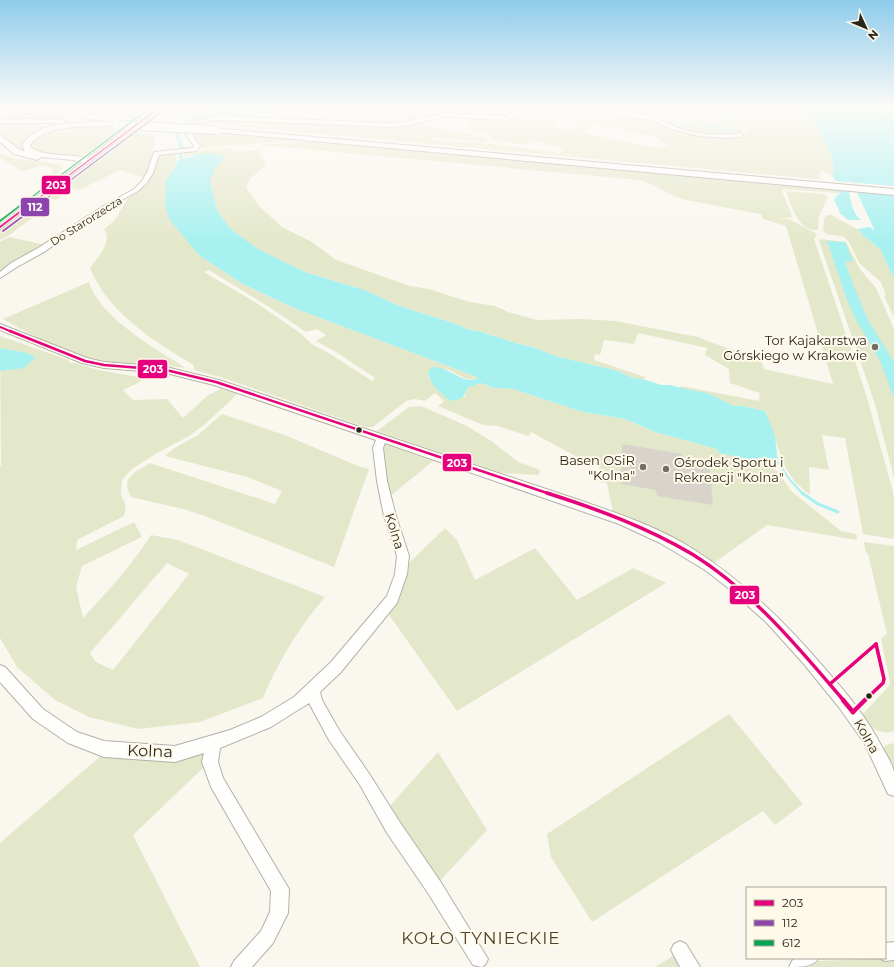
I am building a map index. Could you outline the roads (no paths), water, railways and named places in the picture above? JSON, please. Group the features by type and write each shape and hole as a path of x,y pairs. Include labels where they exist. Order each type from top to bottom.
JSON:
{"highway":[{"path":"20,152 28,155 74,162 88,161"},
{"path":"32,152 78,158 88,161"},
{"path":"475,152 894,189"},
{"path":"819,183 894,192"}],"street":[{"path":"0,227 100,152"},
{"name":"Do Starorzecza","path":"0,276 14,265 41,250 104,208 136,190 144,183 150,173 156,153 165,152"},
{"name":"Kolna","path":"0,327 85,362 166,370 197,376 612,516 665,539 698,559 724,578 777,624 810,660 856,717 870,739 894,788"},
{"name":"Kolna","path":"0,672 38,714 73,738 104,749 175,754 213,742 266,722 299,702 336,667 392,599 401,574 403,556 390,516 382,481 378,448 382,438"},
{"path":"312,690 316,703 334,735 365,780 479,959"},
{"path":"213,742 210,762 216,782 280,889 279,914 267,937 240,967"},
{"path":"680,950 691,967"},
{"path":"798,967 809,959"}],"water":[{"path":"830,152 894,152 894,278 880,249 857,229 870,227 875,231 852,182 846,182 854,212 861,220 848,220 841,215 834,200 841,192 832,176 834,169"},
{"path":"211,153 224,157 215,169 210,181 217,210 230,228 258,249 305,272 367,291 397,305 467,329 536,348 555,356 618,371 630,377 661,385 669,385 710,394 734,406 743,406 765,411 775,436 778,462 764,460 764,462 719,453 717,449 655,432 625,419 583,412 513,389 494,388 481,383 467,388 462,398 450,401 433,384 428,371 433,367 437,367 469,380 477,379 477,377 294,308 243,284 199,255 169,219 165,206 166,181 177,161 199,154"},
{"path":"827,241 845,242 853,261 845,262 853,284 868,320 894,362 894,398 880,361 855,318 847,300"},
{"path":"0,348 27,353 36,357 24,368 0,371"}],"waterway":[{"path":"181,152 181,159"},
{"path":"778,462 790,480 802,493"},
{"path":"802,493 818,504 838,512"}],"place":[{"name":"Tor Kajakarstwa Górskiego w Krakowie","path":"875,347"},
{"name":"Basen OSiR \"Kolna\"","path":"643,467"},
{"name":"Ośrodek Sportu i Rekreacji \"Kolna\"","path":"666,469"}],"district":[{"name":"KOŁO TYNIECKIE","path":"481,938"}]}
